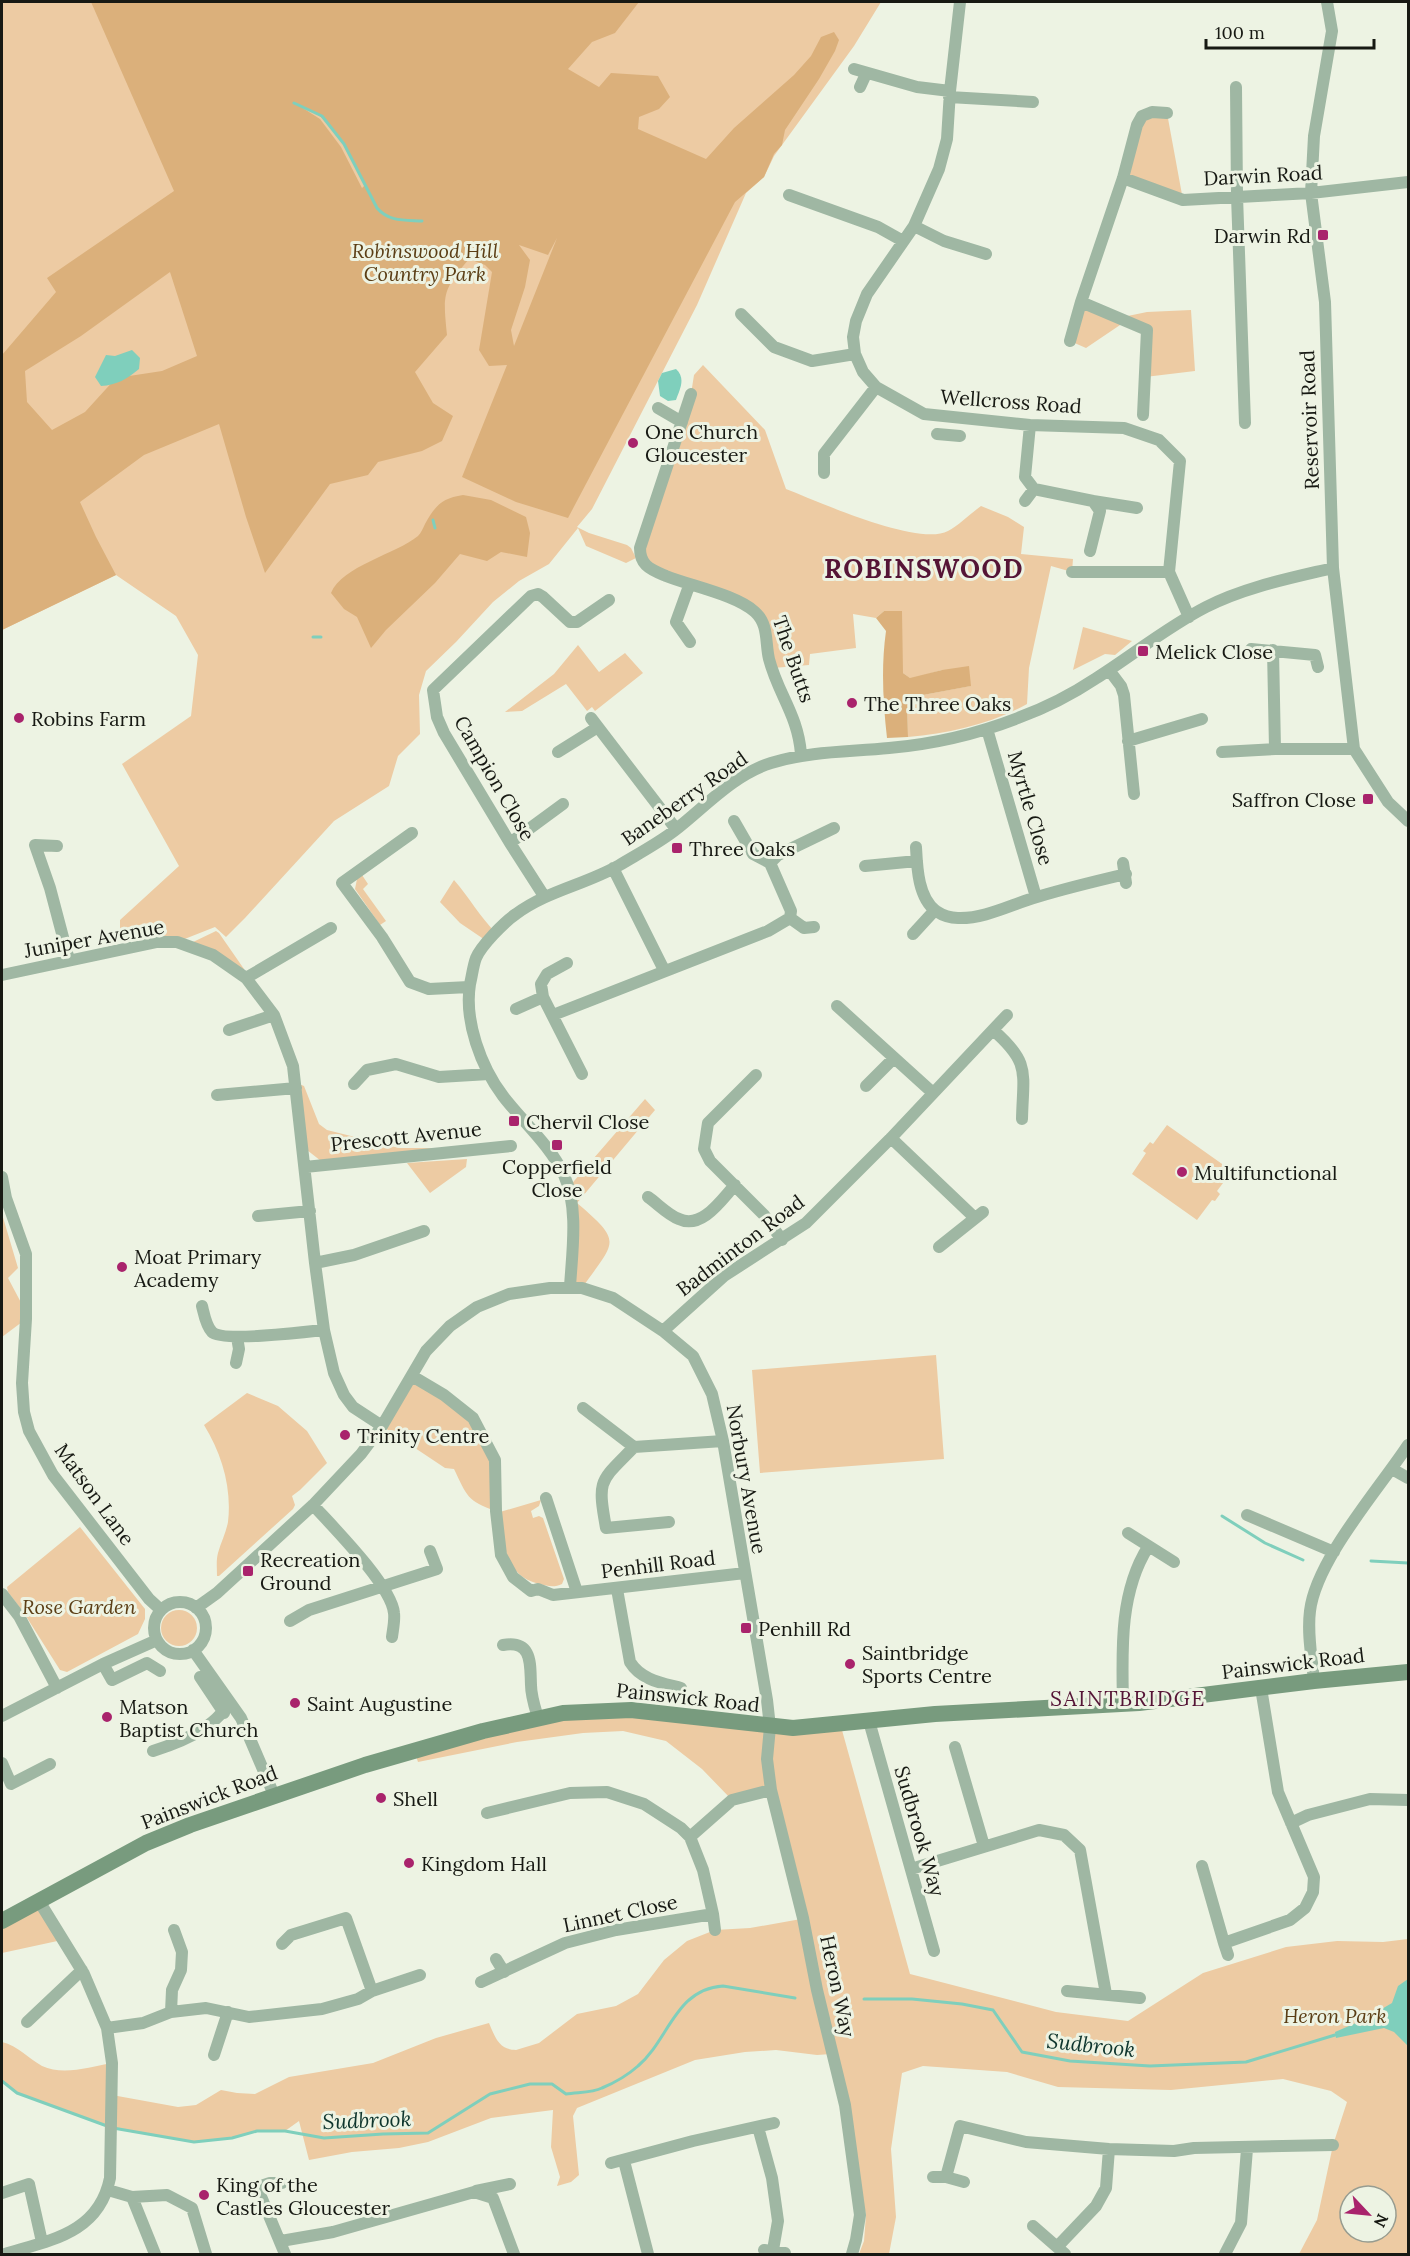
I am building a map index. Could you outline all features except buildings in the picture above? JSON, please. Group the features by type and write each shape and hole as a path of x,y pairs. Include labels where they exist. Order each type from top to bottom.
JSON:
{"main road":[{"name":"Painswick Road","path":"2,1922 146,1843 274,1795 383,1760 538,1718 580,1711 631,1710 793,1728 1007,1709 1123,1704 1408,1672"}],"street":[{"path":"741,314 774,347 812,361 855,354 853,337 856,321 867,294 914,226 939,169 947,139 949,94 960,2"},
{"name":"Reservoir Road","path":"1327,2 1332,31 1314,136 1311,193 1325,302 1333,568 1354,749 1388,802 1408,821"},
{"path":"854,69 949,94 1033,102"},
{"path":"860,87 866,74"},
{"path":"1236,87 1245,423"},
{"path":"1070,341 1123,178 1137,125 1142,116 1152,112 1167,113"},
{"name":"Darwin Road","path":"1123,178 1183,200 1311,193 1408,182"},
{"path":"789,195 878,227 903,241"},
{"path":"914,226 944,241 986,254"},
{"path":"1081,302 1148,330 1143,415"},
{"name":"Wellcross Road","path":"855,354 863,372 876,387 924,414 1030,425 1124,428 1159,440 1180,461 1169,572 1189,617"},
{"path":"824,473 824,454 876,387"},
{"name":"The Butts","path":"691,394 640,548 641,558 645,564 661,574 732,598 756,612 763,621 766,631 769,660 793,714 801,754"},
{"path":"658,408 682,422"},
{"path":"948,435 949,416"},
{"path":"1030,425 1024,477 1034,489 1137,508"},
{"path":"1025,501 1034,489"},
{"path":"1090,552 1100,511 1093,501"},
{"name":"Baneberry Road","path":"570,1287 572,1214 564,1176 556,1161 503,1096 489,1074 475,1036 470,1010 469,987 477,956 513,915 544,896 614,868 676,829 705,804 744,776 767,764 801,754 910,746 987,729 1047,706 1109,670 1210,605 1270,583 1333,568"},
{"path":"1072,572 1169,572"},
{"path":"690,585 676,622 690,642"},
{"name":"Campion Close","path":"544,896 444,734 437,717 433,690 531,596 538,594 543,597 570,622 577,622 609,600"},
{"path":"1251,649 1315,655 1318,667"},
{"path":"1273,650 1275,749"},
{"path":"1109,670 1121,686 1124,695 1134,794"},
{"path":"1128,741 1202,719"},
{"path":"558,752 595,722 676,829"},
{"name":"Myrtle Close","path":"987,729 1036,897"},
{"path":"1222,752 1354,749"},
{"path":"510,843 563,804"},
{"path":"734,820 753,854 770,863 791,911 790,918"},
{"path":"770,863 778,855 834,828"},
{"path":"412,833 342,884 382,937 410,982 429,988 469,987"},
{"path":"57,846 35,845 69,960"},
{"path":"913,934 934,910 927,901 920,882 916,847"},
{"path":"865,866 917,861"},
{"path":"614,868 664,970"},
{"name":"Myrtle Close","path":"934,910 945,916 970,917 1125,873"},
{"path":"790,918 804,928 814,927"},
{"path":"553,1015 768,931 790,918"},
{"path":"246,978 332,928"},
{"name":"Juniper Avenue","path":"2,975 157,942 177,942 213,955 246,978 274,1015 293,1066 315,1263 324,1330 333,1373 344,1395 361,1414 382,1426"},
{"path":"567,963 547,974 541,984 543,997 582,1074"},
{"path":"516,1009 543,997"},
{"path":"837,1006 933,1093"},
{"path":"229,1030 274,1015"},
{"name":"Badminton Road","path":"663,1331 724,1276 806,1223 891,1138 1007,1015"},
{"path":"993,1030 1011,1046 1020,1059 1023,1071 1022,1119"},
{"path":"866,1086 894,1058"},
{"path":"354,1084 367,1070 396,1064 439,1077 489,1074"},
{"path":"756,1076 708,1123 704,1149 710,1161 764,1215 782,1240"},
{"path":"217,1095 296,1088"},
{"path":"891,1138 979,1215 939,1247"},
{"name":"Prescott Avenue","path":"305,1167 511,1146"},
{"name":"Matson Lane","path":"2,1177 6,1198 26,1254 26,1319 22,1383 24,1412 29,1431 53,1475 149,1599 161,1610"},
{"path":"648,1197 681,1221 695,1221 707,1215 735,1185"},
{"path":"258,1216 310,1211"},
{"path":"315,1263 354,1255 424,1231"},
{"name":"Norbury Avenue","path":"196,1608 217,1593 313,1505 362,1454 382,1426 426,1351 436,1339 477,1307 509,1294 570,1287 582,1288 613,1298 663,1331 693,1356 712,1394 723,1441 770,1727"},
{"path":"202,1306 210,1331 217,1336 237,1337 324,1330"},
{"path":"236,1363 239,1349 237,1337"},
{"name":"Penhill Road","path":"411,1376 444,1395 473,1418 495,1460 496,1511 501,1555 513,1577 531,1591 538,1589 553,1595 745,1573"},
{"path":"583,1408 634,1447 723,1441"},
{"path":"1314,1681 1309,1636 1310,1612 1317,1584 1334,1552 1408,1445"},
{"path":"634,1447 605,1477 601,1488 606,1528 669,1522"},
{"path":"1392,1469 1408,1478"},
{"name":"Penhill Road","path":"546,1498 577,1592"},
{"path":"313,1505 370,1569 383,1588 394,1612 392,1636"},
{"path":"1247,1515 1334,1552"},
{"path":"1128,1533 1174,1562"},
{"path":"1123,1704 1122,1651 1126,1609 1135,1573 1148,1546"},
{"path":"290,1621 309,1610 438,1569 430,1551"},
{"path":"617,1589 630,1662 636,1672 681,1688"},
{"path":"2,1594 19,1616 57,1688"},
{"path":"182,1602 196,1608 205,1624 205,1633 201,1642 193,1650 177,1654 167,1651 157,1640 154,1625 161,1610 171,1604 182,1602"},
{"path":"2,1716 103,1664 157,1640"},
{"path":"503,1645 513,1643 520,1645 527,1654 532,1667 531,1687 538,1718"},
{"path":"193,1650 250,1735 274,1795"},
{"path":"103,1664 109,1682 147,1663 160,1671"},
{"path":"200,1677 224,1713"},
{"path":"1202,1866 1226,1949 1290,1920 1305,1908 1313,1892 1314,1877 1278,1792 1261,1688"},
{"path":"153,1751 180,1743 224,1713 229,1701"},
{"name":"Sudbrook Way","path":"869,1721 911,1869 936,1945"},
{"name":"Heron Way","path":"770,1727 767,1759 771,1790 803,1918 821,2008 845,2105 860,2215 852,2254"},
{"path":"955,1747 984,1846"},
{"path":"2,1763 11,1784 50,1764"},
{"path":"690,1837 732,1800 771,1790"},
{"path":"487,1813 570,1793 607,1792 644,1804 681,1828 690,1837 703,1870 715,1930"},
{"path":"1292,1822 1308,1815 1370,1799 1408,1800"},
{"path":"911,1869 1039,1830 1064,1835 1080,1850 1106,1994"},
{"path":"5,2254 81,2227 98,2210 108,2190 112,2160 112,2063 107,2028 82,1970 39,1901"},
{"name":"Linnet Close","path":"481,1982 565,1943 616,1930 713,1914"},
{"path":"282,1944 291,1935 350,1915 372,1990"},
{"path":"171,2012 172,1990 181,1970 182,1952 172,1931"},
{"path":"496,1959 504,1972"},
{"path":"27,2022 82,1970"},
{"path":"107,2028 143,2023 171,2012 206,2008 249,2017 322,2009 358,1999 372,1990 420,1976"},
{"path":"1067,1991 1140,1998"},
{"path":"214,2055 228,2012"},
{"path":"946,2177 962,2112"},
{"path":"648,2254 618,2162 693,2140 774,2123"},
{"path":"960,2126 1026,2142 1109,2149 1174,2151 1194,2148 1247,2149 1333,2145"},
{"path":"758,2127 772,2178 778,2221 774,2251"},
{"path":"1034,2226 1061,2251 1096,2206 1106,2188 1109,2149"},
{"path":"1225,2254 1241,2223 1247,2149"},
{"path":"933,2176 964,2182"},
{"path":"274,2180 261,2186 260,2194 285,2254"},
{"path":"2,2193 29,2184 42,2242"},
{"path":"281,2241 352,2231 385,2210 510,2184"},
{"path":"108,2190 132,2198 167,2195 192,2208 206,2254"},
{"path":"474,2192 493,2198 514,2254"},
{"path":"132,2198 155,2254"}],"green space":[{"name":"Robinswood Hill Country Park","path":"2,2 881,2 854,46 774,156 764,177 746,193 697,305 592,509 577,527 627,545 636,558 626,563 586,546 578,528 549,564 519,581 493,602 426,671 419,695 420,734 398,756 389,786 334,821 226,937 215,927 177,942 120,940 120,920 179,866 122,764 191,716 198,655 176,616 116,575 2,630"},
{"name":"Robinswood Hill Country Park","path":"91,2 639,2 615,33 592,42 568,69 599,87 611,73 658,76 670,97 659,109 639,117 638,129 706,159 734,128 794,75 811,56 821,37 834,32 839,40 819,79 785,130 782,145 774,154 764,177 735,202 568,518 516,502 462,477 507,365 489,366 479,350 492,272 485,265 469,259 449,286 446,294 447,335 415,372 433,403 453,416 442,441 422,451 378,462 368,475 330,484 265,573 219,424 144,455 80,502 116,575 2,630 2,355 56,292 47,278 174,191","holes":["298,105 322,118 339,137 365,185 362,188 341,147 320,119","557,238 514,346 511,330 525,287 530,260 519,245 548,255","170,272 197,356 162,371 116,378 85,412 52,430 27,402 25,371 81,336"]},
{"path":"1167,113 1183,200 1123,178 1142,116"},
{"path":"1081,302 1118,318 1147,312 1191,310 1195,371 1145,377 1147,331 1126,321 1086,348 1070,341"},
{"path":"703,365 765,430 786,489 843,512 914,533 934,534 948,531 981,506 1008,517 1024,527 1021,554 1073,559 1072,572 1051,566 1029,668 1027,704 999,717 970,726 908,737 907,698 970,686 942,670 911,679 903,673 884,611 876,618 853,614 856,648 810,654 809,665 773,668 756,612 661,574 641,558 691,394 694,375"},
{"path":"463,495 491,500 526,517 530,533 527,557 501,552 487,561 460,554 371,648 357,617 344,609 331,593 346,575 418,536 432,512 444,501"},
{"path":"884,611 902,611 903,673 910,678 969,666 971,686 907,698 908,737 887,738 883,684 886,631 876,618"},
{"path":"1083,627 1132,641 1115,655 1105,654 1073,670"},
{"path":"578,645 599,672 625,653 643,673 595,711 592,707 587,711 566,684 522,711 505,712 554,674"},
{"path":"362,875 368,884 363,889 386,921 380,925 355,889 357,879"},
{"path":"454,880 496,933 488,942 460,923 440,902"},
{"path":"216,931 219,933 244,969 191,943"},
{"path":"299,1084 304,1086 319,1124 327,1130 399,1148 437,1148 321,1161 307,1150"},
{"path":"645,1099 655,1110 577,1203 602,1227 610,1243 602,1261 582,1288 570,1287 568,1188"},
{"name":"Multifunctional","path":"1167,1125 1232,1171 1217,1191 1220,1194 1215,1201 1212,1200 1197,1220 1132,1174 1146,1153 1143,1151 1150,1142 1153,1144"},
{"path":"467,1159 466,1167 430,1193 407,1163"},
{"path":"2,1214 18,1268 8,1278 26,1312 26,1319 2,1337"},
{"path":"936,1355 944,1459 760,1473 752,1370"},
{"path":"412,1376 473,1418 495,1460 496,1511 479,1504 469,1496 454,1469 445,1468 382,1426"},
{"path":"247,1393 278,1406 307,1431 327,1463 292,1496 295,1505 293,1509 217,1576 217,1556 228,1522 227,1484 221,1459 204,1425"},
{"path":"541,1500 539,1506 531,1511 533,1518 539,1516 543,1518 564,1579 562,1584 556,1586 527,1580 518,1573 512,1565 505,1546 500,1512"},
{"name":"Rose Garden","path":"80,1527 145,1609 145,1619 138,1634 67,1672 60,1670 8,1592 7,1587"},
{"path":"179,1610 192,1615 197,1628 192,1641 179,1646 166,1641 161,1628 166,1615"},
{"name":"Heron Park","path":"563,1713 840,1723 910,1974 1056,2012 1128,2021 1203,1973 1286,1947 1337,1941 1383,1942 1408,1939 1408,2254 1299,2254 1317,2220 1333,2145 1347,2102 1331,2091 1283,2079 1171,2090 1058,2087 1007,2072 923,2066 902,2073 891,2149 896,2217 889,2254 859,2254 864,2241 866,2215 831,2054 817,2055 776,2050 745,2052 695,2060 577,2108 573,2116 579,2175 571,2182 557,2186 560,2177 551,2147 553,2110 491,2118 428,2142 399,2148 352,2152 309,2160 299,2121 285,2131 257,2131 232,2138 194,2142 106,2126 17,2093 2,2081 2,2042 13,2046 50,2069 77,2070 112,2063 112,2095 178,2107 196,2105 221,2090 255,2094 289,2077 373,2063 436,2038 489,2023 496,2038 505,2048 516,2050 539,2043 577,2014 616,2006 638,1994 664,1960 687,1941 715,1930 750,1928 801,1919 771,1790 732,1800 702,1769 666,1741 623,1731 583,1733 517,1742 418,1762 414,1750"},
{"path":"39,1901 62,1940 2,1953 2,1919"}],"water":[{"path":"132,350 140,358 139,369 122,381 101,386 95,377 106,355 115,356"},
{"path":"676,369 681,376 680,388 676,400 668,401 660,396 658,381 662,373"},
{"path":"1408,1979 1408,2046 1394,2032 1384,2028 1336,2038 1335,2032 1363,2020 1392,2003 1398,1986"}],"waterway":[{"path":"294,103 322,116 344,144 377,208 382,213 398,219 422,221"},
{"path":"433,520 435,528"},
{"path":"313,637 321,637"},
{"path":"1222,1516 1265,1543 1303,1560"},
{"path":"1371,1561 1408,1563"},
{"name":"Sudbrook","path":"113,2128 194,2142 232,2138 257,2131 285,2131 324,2138 428,2133 490,2094 530,2084 552,2084 566,2094 594,2091 611,2084 638,2066 649,2055 683,2006 694,1996 707,1989 723,1986 795,1998"},
{"name":"Sudbrook","path":"864,1999 912,1999 993,2010 1022,2052 1070,2061 1150,2066 1246,2062 1335,2035"},
{"name":"Sudbrook","path":"2,2081 17,2093 107,2126"}],"place":[{"name":"Darwin Rd","path":"1323,235"},
{"name":"One Church Gloucester","path":"633,443"},
{"name":"Melick Close","path":"1143,651"},
{"name":"The Three Oaks","path":"852,703"},
{"name":"Robins Farm","path":"19,718"},
{"name":"Saffron Close","path":"1368,799"},
{"name":"Three Oaks","path":"677,848"},
{"name":"Chervil Close","path":"514,1121"},
{"name":"Copperfield Close","path":"557,1145"},
{"name":"Multifunctional","path":"1182,1172"},
{"name":"Moat Primary Academy","path":"122,1267"},
{"name":"Trinity Centre","path":"345,1435"},
{"name":"Recreation Ground","path":"248,1571"},
{"name":"Penhill Rd","path":"746,1628"},
{"name":"Saintbridge Sports Centre","path":"850,1664"},
{"name":"Saint Augustine","path":"295,1703"},
{"name":"Matson Baptist Church","path":"107,1717"},
{"name":"Shell","path":"381,1798"},
{"name":"Kingdom Hall","path":"409,1863"},
{"name":"King of the Castles Gloucester","path":"204,2195"}],"district":[{"name":"ROBINSWOOD","path":"924,568"},
{"name":"SAINTBRIDGE","path":"1128,1698"}]}
